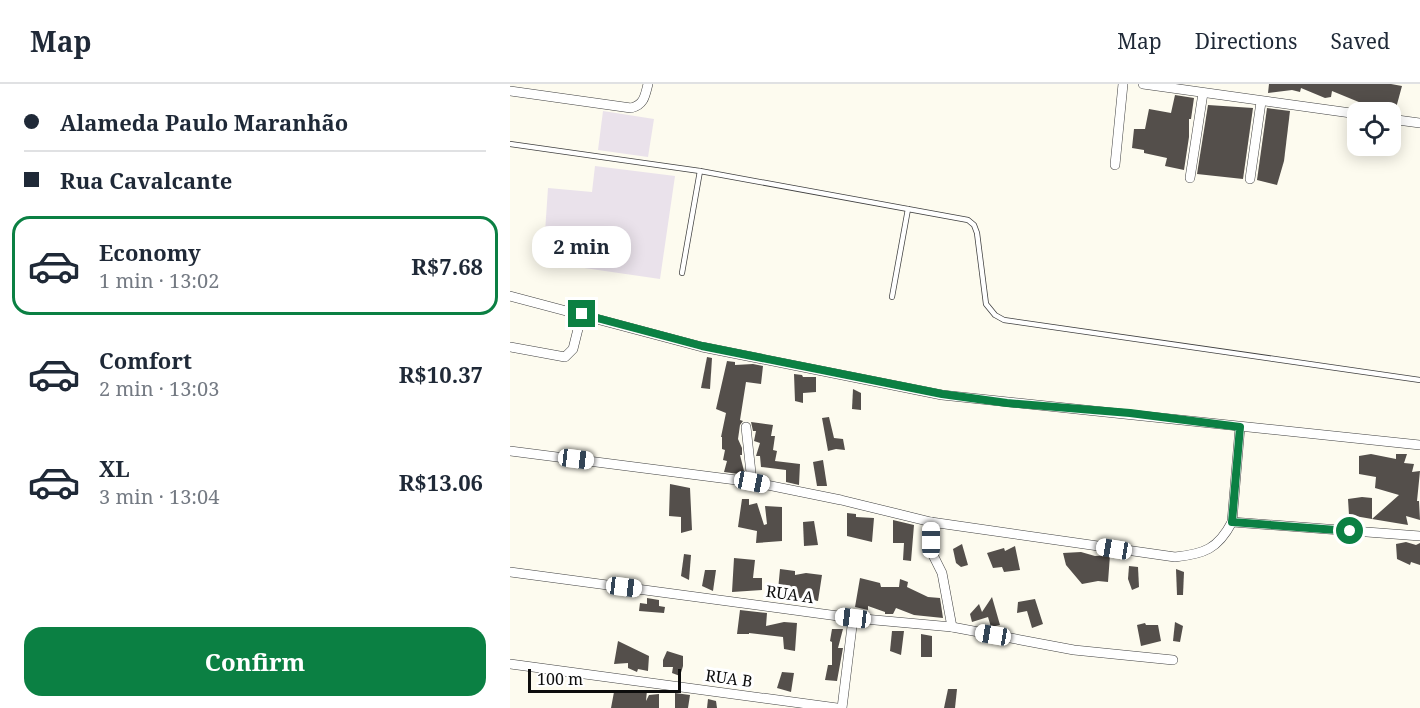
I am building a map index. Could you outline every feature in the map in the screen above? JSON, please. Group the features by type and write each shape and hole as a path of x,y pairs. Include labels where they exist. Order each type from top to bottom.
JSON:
{"street":[{"path":"510,91 631,108 639,106 645,99 648,84"},
{"path":"1114,165 1124,84"},
{"path":"1143,84 1347,113"},
{"path":"1190,178 1203,93"},
{"path":"1250,179 1261,102"},
{"path":"1401,120 1420,123"},
{"path":"510,296 702,346 942,394 1007,403 1130,413 1420,446"},
{"path":"510,347 565,357 573,349 582,314"},
{"path":"746,427 752,482"},
{"path":"510,451 752,482 931,522 1174,557 1208,550 1225,536 1232,522 1240,427"},
{"path":"931,522 933,555 942,573 952,627"},
{"path":"1232,522 1420,536"},
{"name":"RUA A","path":"510,572 853,618 952,627 1074,650 1173,660"},
{"path":"842,708 853,618"},
{"name":"RUA B","path":"510,664 837,708"}],"lane":[{"path":"510,144 700,171 968,220 974,225 977,233 986,304 995,315 1004,320 1420,380"},
{"path":"682,273 700,171"},
{"path":"892,297 908,209"}],"shaded area":[{"path":"603,111 654,119 648,157 598,150"},
{"path":"595,166 675,176 660,279 543,262 548,188 592,192"}],"building":[{"path":"1269,84 1391,84 1402,86 1398,102 1359,102 1332,91 1331,97 1325,98 1301,88 1300,92 1292,90 1268,93"},
{"path":"1175,95 1194,98 1191,119 1189,119 1184,170 1165,166 1167,158 1132,148 1134,129 1145,129 1149,109 1171,113"},
{"path":"1208,105 1253,108 1243,179 1197,174"},
{"path":"1267,108 1290,111 1284,161 1277,185 1257,180"},
{"path":"707,357 712,358 710,389 701,388"},
{"path":"727,361 735,362 735,365 763,366 761,384 746,382 740,420 743,421 740,425 738,439 742,448 742,455 740,455 744,471 739,474 724,472 727,461 723,460 725,450 722,449 721,437 726,413 716,409"},
{"path":"794,374 816,377 816,392 803,393 803,403 795,401"},
{"path":"853,389 861,393 861,410 852,409"},
{"path":"829,417 834,438 843,439 845,450 828,451 822,418"},
{"path":"751,422 773,425 771,436 775,436 773,450 777,451 775,461 800,464 799,485 786,482 786,470 761,467 760,456 756,456 760,443 754,441 756,431 753,431"},
{"path":"1371,454 1396,459 1396,454 1407,454 1404,463 1414,464 1412,472 1420,471 1417,501 1419,501 1420,520 1406,516 1408,525 1372,519 1399,495 1375,488 1376,477 1359,474 1359,456"},
{"path":"823,460 827,486 817,486 813,462"},
{"path":"670,484 690,488 692,530 681,533 681,517 669,516"},
{"path":"1372,498 1372,519 1349,515 1348,499"},
{"path":"742,499 749,499 749,505 757,503 764,525 767,524 765,506 782,507 782,541 756,543 757,531 738,527"},
{"path":"847,513 856,514 856,517 874,518 872,542 847,536"},
{"path":"893,520 914,525 911,561 903,560 904,543 893,543"},
{"path":"814,521 818,545 804,546 803,522"},
{"path":"1406,542 1416,545 1420,543 1420,565 1411,562 1410,565 1397,559 1396,544"},
{"path":"962,544 968,565 961,567 956,563 953,549"},
{"path":"1015,546 1020,570 1004,572 1002,567 993,568 987,553 1004,548 1005,551"},
{"path":"1081,552 1095,556 1110,555 1108,582 1082,584 1066,565 1063,553"},
{"path":"684,554 691,555 689,580 681,576"},
{"path":"734,558 755,560 753,578 762,578 762,590 732,592"},
{"path":"1129,566 1138,567 1139,587 1132,590 1128,579"},
{"path":"780,569 795,571 795,575 806,573 822,575 818,601 797,598 798,593 778,590"},
{"path":"1176,569 1184,572 1183,595 1177,595"},
{"path":"705,570 716,570 713,591 702,586"},
{"path":"860,578 880,583 881,587 899,587 900,579 908,582 907,587 928,597 940,598 943,618 914,615 896,608 893,614 885,614 885,612 868,606 868,610 855,607"},
{"path":"992,597 1000,625 991,627 988,617 972,622 970,614 979,604 982,612"},
{"path":"647,598 659,600 659,606 665,607 664,613 639,611 640,603 647,604"},
{"path":"1035,599 1043,624 1032,628 1027,611 1017,613 1018,602"},
{"path":"740,610 767,613 766,626 784,622 797,623 795,651 784,649 783,637 737,634"},
{"path":"1175,622 1183,626 1180,642 1173,641"},
{"path":"1145,623 1146,625 1158,625 1161,641 1141,646 1137,625"},
{"path":"832,629 843,629 838,648 843,648 837,681 825,680 828,665 832,665 832,642 830,641"},
{"path":"892,631 904,631 901,655 890,651"},
{"path":"921,634 932,636 932,657 921,657"},
{"path":"618,641 649,656 648,671 638,669 637,672 628,668 628,663 614,664"},
{"path":"667,651 683,656 680,676 672,673 673,667 663,667"},
{"path":"782,672 794,673 791,692 777,688"},
{"path":"948,689 957,689 955,708 944,708"},
{"path":"633,690 647,690 646,701 649,695 659,694 659,708 611,708 614,692 633,692"},
{"path":"675,693 690,695 688,708 675,708"},
{"path":"708,699 716,701 717,708 707,708"}],"route":[{"path":"582,314 702,346 942,394 1007,403 1130,413 1240,427 1232,522 1350,531"}]}
